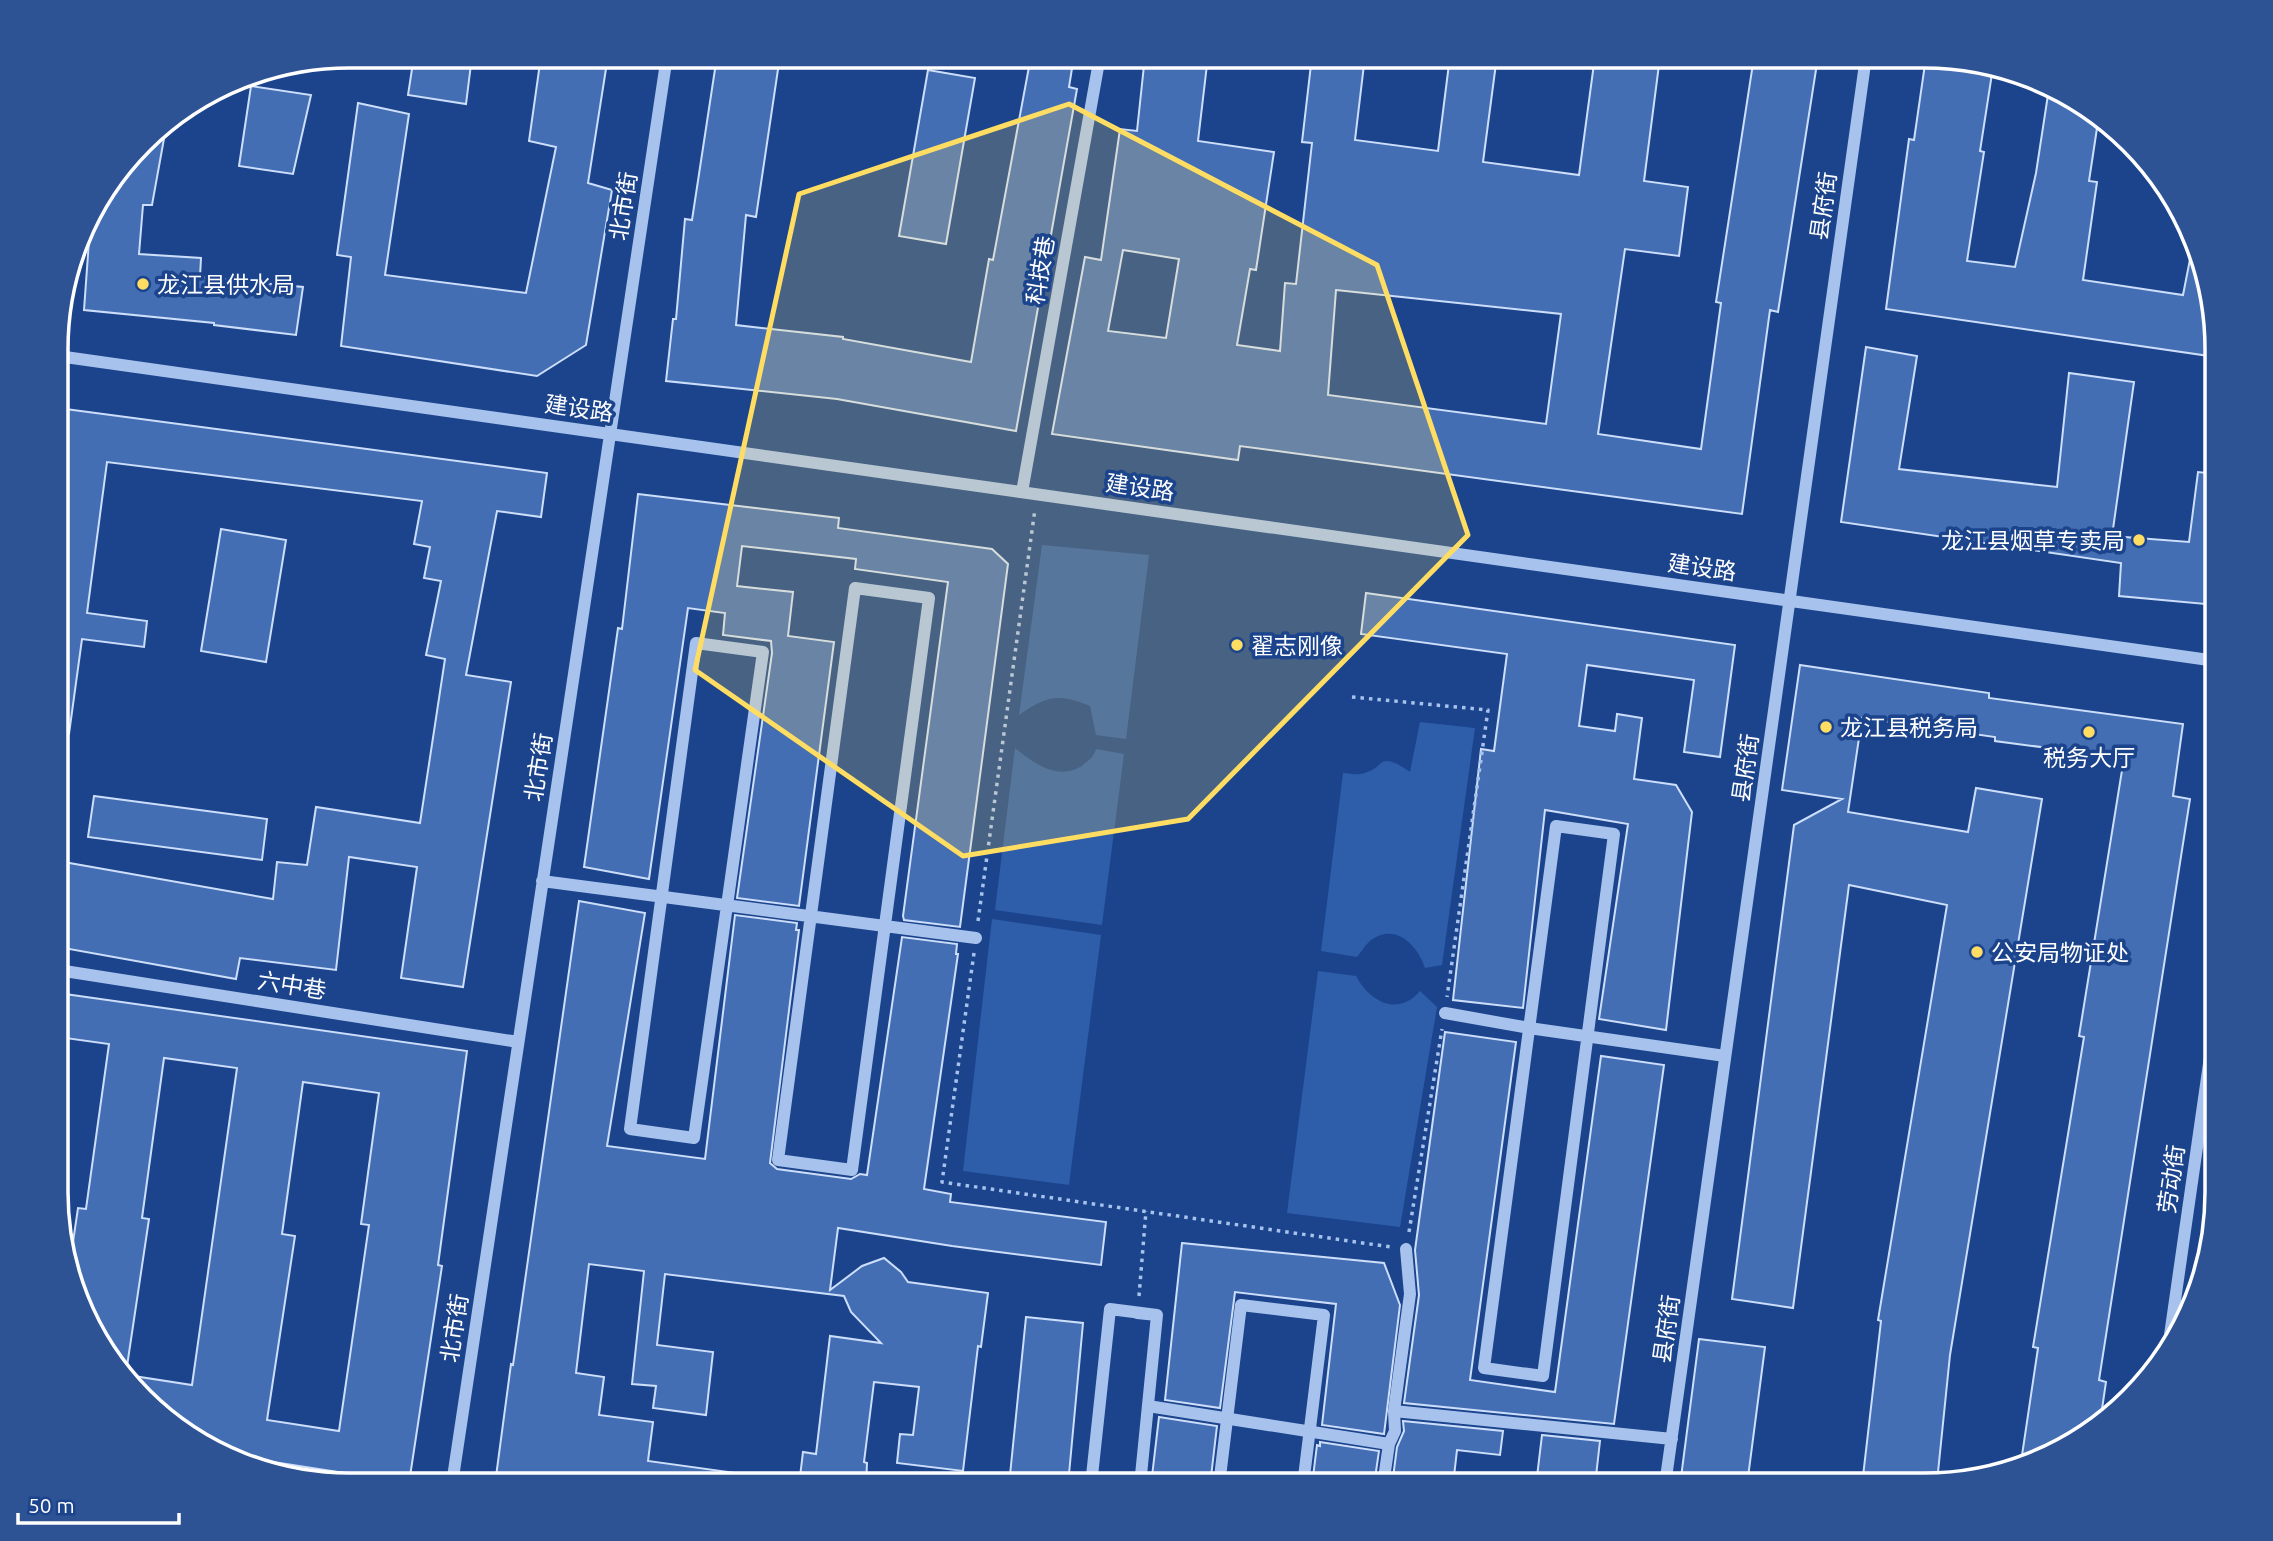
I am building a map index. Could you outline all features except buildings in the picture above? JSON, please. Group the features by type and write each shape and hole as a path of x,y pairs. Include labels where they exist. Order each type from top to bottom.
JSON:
{"street":[{"name":"北市街","path":"454,1473 665,68"},
{"name":"科技巷","path":"1022,492 1098,68"},
{"name":"县府街","path":"1667,1473 1864,68"},
{"name":"建设路","path":"68,357 2205,659"},
{"path":"855,588 929,598 852,1170 778,1160 811,917 855,588"},
{"path":"696,643 763,652 694,1138 630,1129 660,897 696,643"},
{"path":"1556,826 1614,834 1543,1376 1484,1368 1529,1028 1556,826"},
{"path":"542,881 976,939"},
{"name":"六中巷","path":"68,972 518,1042"},
{"path":"1445,1013 1529,1028 1726,1056"},
{"name":"劳动街","path":"2172,1324 2205,1092"},
{"path":"1385,1473 1389,1444 1395,1431 1394,1411 1410,1294 1406,1249"},
{"path":"1220,1473 1241,1305 1324,1315 1304,1473"},
{"path":"1092,1473 1110,1309 1157,1315"},
{"path":"1137,1312 1157,1315"},
{"path":"1141,1473 1157,1315"},
{"path":"1147,1406 1389,1444"},
{"path":"1394,1411 1672,1439"}],"path":[{"path":"1037,494 942,1182 1406,1249 1445,1013 1488,710 1352,697"},
{"path":"1137,1312 1146,1211"}],"highlighted area":[{"path":"1069,104 1377,265 1468,535 1188,819 963,856 695,670 799,194"}],"shaded area":[{"path":"1042,545 1149,555 1126,739 1096,735 1090,706 1069,699 1045,700 1019,715"},
{"path":"1420,722 1475,728 1442,965 1425,968 1417,952 1405,939 1389,934 1371,940 1357,957 1321,951 1343,773 1368,772 1386,761 1410,772"},
{"path":"1015,748 1046,768 1064,772 1082,766 1096,749 1124,754 1102,925 995,910"},
{"path":"992,919 1101,935 1069,1185 963,1171"},
{"path":"1318,971 1356,976 1369,993 1385,1003 1403,1003 1420,991 1437,1007 1400,1227 1287,1213"}],"place":[{"name":"龙江县供水局","path":"143,284"},
{"name":"龙江县烟草专卖局","path":"2139,540"},
{"name":"翟志刚像","path":"1237,645"},
{"name":"龙江县税务局","path":"1826,727"},
{"name":"税务大厅","path":"2089,732"},
{"name":"公安局物证处","path":"1977,952"}]}
